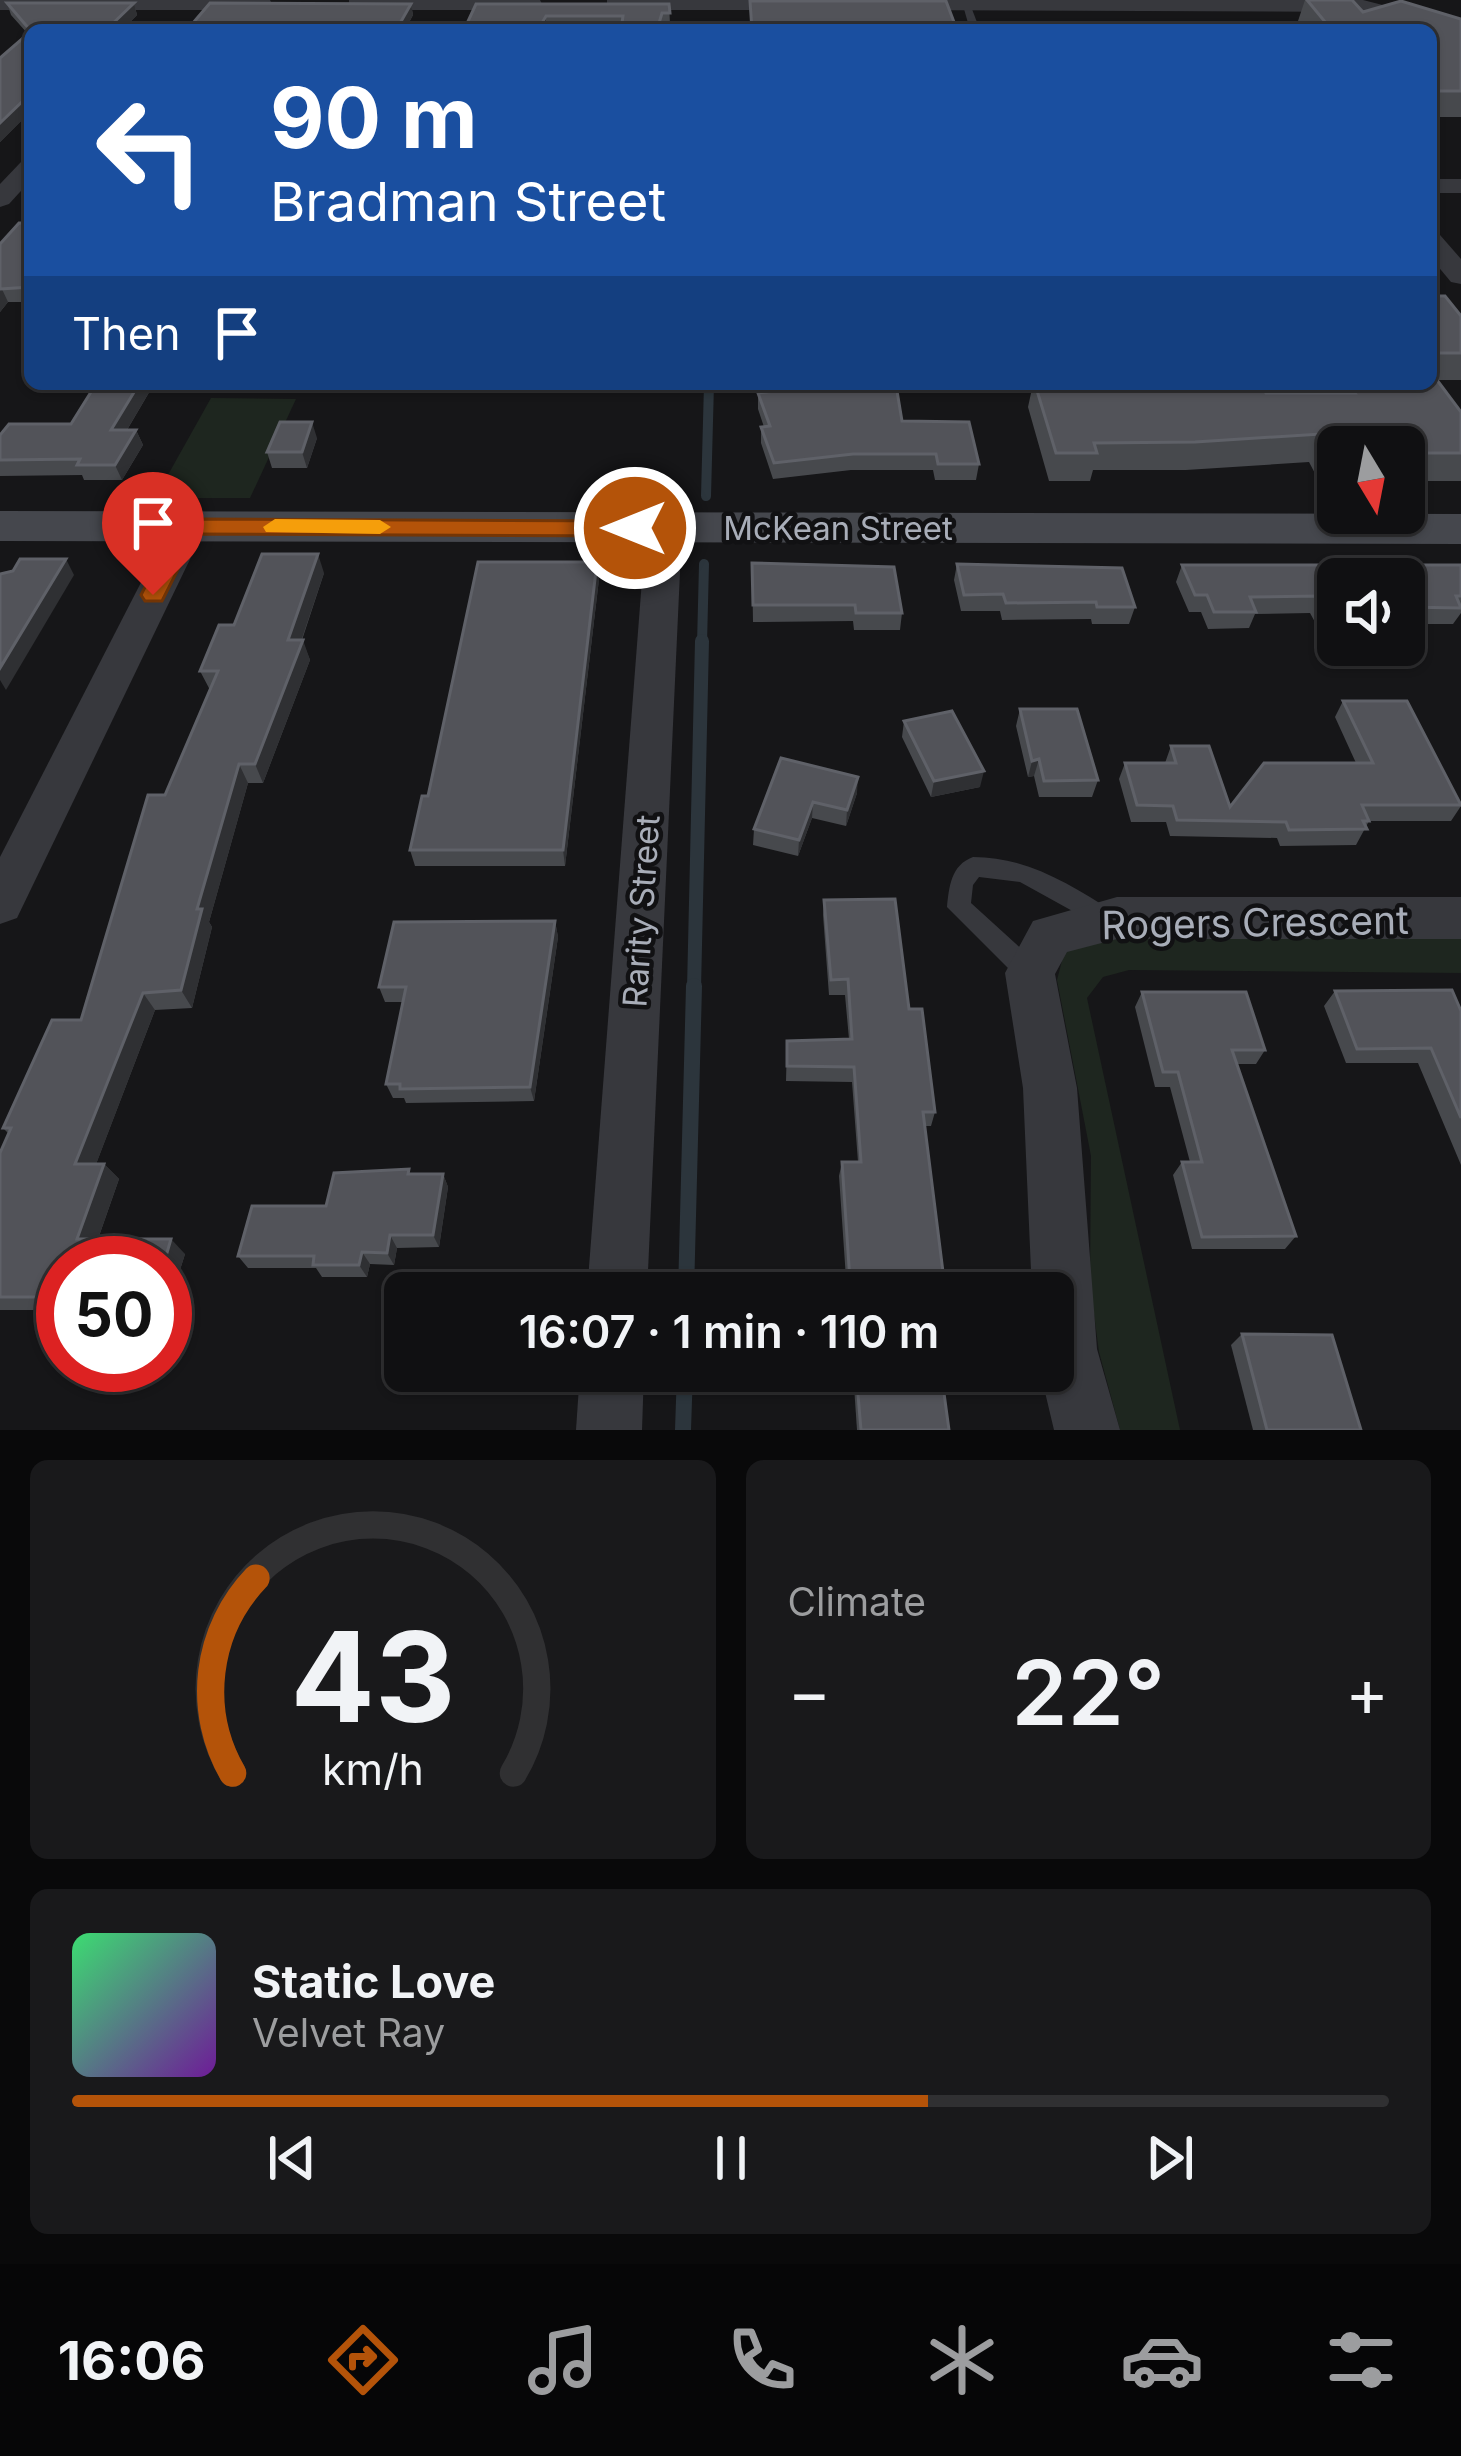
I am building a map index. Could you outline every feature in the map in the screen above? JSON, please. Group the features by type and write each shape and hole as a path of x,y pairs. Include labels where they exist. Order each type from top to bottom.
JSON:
{"main road":[{"name":"McKean Street","path":"0,526 1461,529"}],"street":[{"path":"0,4 294,4"},
{"path":"166,24 184,4"},
{"path":"334,4 554,4"},
{"path":"436,24 446,4"},
{"path":"590,4 820,4"},
{"path":"865,4 1364,6 1461,31"},
{"path":"704,24 706,5"},
{"path":"0,199 24,177"},
{"path":"1437,248 1461,276"},
{"path":"0,904 188,526"},
{"name":"Rarity Street","path":"618,1272 664,528"},
{"name":"Rogers Crescent","path":"1030,974 1050,936 1106,920 1461,918"},
{"path":"1030,974 1050,1088 1066,1349 1087,1430"},
{"path":"608,1430 611,1392"}],"lane":[{"path":"965,4 973,24"},
{"path":"1030,974 959,907 961,883 973,867 999,865 1037,879 1106,920"}],"shaded area":[{"path":"211,398 296,399 250,498 155,498"},
{"path":"1461,935 1461,973 1129,970 1103,977 1087,998 1180,1430 1120,1430 1099,1352 1090,1283 1091,1156 1057,980 1065,949 1083,938"}],"building":[{"path":"1307,0 1352,0 1363,12 1401,1 1461,19 1461,91 1437,91 1437,24 1327,24"},
{"path":"750,1 946,1 955,24 752,24"},
{"path":"7,3 134,3 112,24 25,24"},
{"path":"210,3 411,4 400,24 192,24"},
{"path":"476,4 669,4 670,13 662,13 659,24 622,24 623,16 546,16 541,24 467,24"},
{"path":"24,37 24,100 0,123 0,58"},
{"path":"24,223 24,287 0,289 0,244"},
{"path":"1437,296 1445,296 1461,316 1461,353 1437,353"},
{"path":"1437,380 1461,412 1461,453 1425,453 1425,426 1317,426 1317,434 1094,443 1097,453 1056,453 1037,390 1264,390 1437,390"},
{"path":"92,390 135,390 111,430 136,430 115,465 77,465 80,459 0,460 0,435 9,424 71,424"},
{"path":"897,391 902,421 969,422 979,464 938,464 936,454 853,454 774,463 761,427 770,426 758,393"},
{"path":"280,422 312,422 302,452 267,452"},
{"path":"262,554 318,554 288,640 303,640 255,764 239,764 197,909 202,909 181,990 143,993 75,1164 104,1164 78,1236 36,1236 36,1297 0,1297 0,1153 11,1128 3,1128 52,1020 81,1020 148,795 165,795 218,671 200,671 219,625 234,625"},
{"path":"20,559 66,559 0,668 0,574 13,571"},
{"path":"478,562 597,562 563,850 410,850 422,796 428,796"},
{"path":"752,563 894,567 902,613 856,613 855,605 753,605"},
{"path":"957,564 1122,568 1135,607 1097,607 1096,602 1006,603 1003,594 964,595"},
{"path":"1182,565 1317,565 1317,596 1250,597 1256,612 1214,612 1207,595 1195,595"},
{"path":"1425,565 1461,565 1461,596 1456,596 1461,608 1425,607"},
{"path":"1343,701 1407,701 1461,805 1362,805 1367,829 1289,830 1286,822 1177,820 1173,806 1137,805 1125,763 1176,763 1171,746 1209,746 1230,807 1264,763 1373,763"},
{"path":"1020,709 1077,709 1098,780 1044,781 1039,759 1032,761"},
{"path":"952,711 984,771 934,781 904,721"},
{"path":"781,758 858,777 847,810 813,802 799,840 754,829"},
{"path":"895,899 909,1009 922,1009 935,1112 923,1112 943,1272 849,1272 842,1162 861,1162 854,1067 787,1066 787,1041 852,1039 848,979 831,980 824,900"},
{"path":"555,921 530,1087 400,1089 400,1084 386,1084 406,987 379,987 394,922"},
{"path":"1452,990 1461,1011 1461,1118 1431,1048 1357,1049 1335,991"},
{"path":"1142,992 1246,992 1265,1050 1232,1050 1296,1236 1202,1237 1182,1162 1202,1162 1178,1072 1163,1072"},
{"path":"409,1169 408,1174 443,1174 433,1235 390,1235 387,1253 362,1252 359,1265 313,1265 314,1256 238,1256 252,1206 326,1206 334,1173"},
{"path":"1242,1334 1332,1335 1361,1430 1267,1430"},
{"path":"858,1392 944,1392 949,1430 861,1430"}],"waterway":[{"path":"706,496 709,390"},
{"path":"702,644 704,564"},
{"path":"694,989 702,641"},
{"path":"687,1272 694,986"},
{"path":"683,1430 684,1392"}],"slow traffic":[{"path":"275,527 380,527"}],"route":[{"path":"153,595 188,526 635,528"}]}
